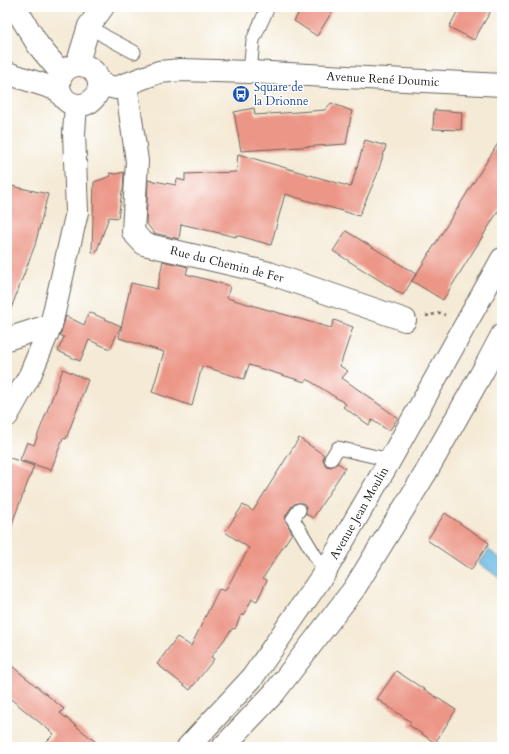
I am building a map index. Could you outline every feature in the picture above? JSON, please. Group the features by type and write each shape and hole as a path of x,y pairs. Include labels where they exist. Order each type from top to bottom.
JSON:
{"street":[{"path":"15,7 38,45 66,76"},
{"path":"7,74 66,76 84,66 92,70 96,75 99,84 97,95 88,104 76,105 68,102 62,96 66,76 89,26 103,7"},
{"name":"Avenue René Doumic","path":"99,84 116,88 159,72 182,70 502,85"},
{"name":"Rue du Chemin de Fer","path":"126,84 137,161 133,232 144,244 269,273 405,320"},
{"path":"7,416 30,374 51,325 78,212 74,132 76,105"},
{"name":"Avenue Jean Moulin","path":"188,747 252,678 325,572 390,460 502,259"},
{"path":"7,339 51,325"},
{"path":"223,747 274,693 354,589 424,474 502,335"}],"lane":[{"path":"250,72 254,40 268,7"},
{"path":"89,26 134,52"},
{"path":"331,459 338,448 390,460"},
{"path":"299,510 293,519 325,572"}],"path":[{"path":"405,320 440,313 465,324"}],"water":[{"path":"489,550 502,560 502,580 479,563"}],"building":[{"path":"302,7 335,7 317,36 294,21"},
{"path":"460,7 493,7 474,40 449,27"},
{"path":"331,103 352,111 346,144 241,151 234,112 254,108 255,115 325,110"},
{"path":"434,110 462,112 461,130 433,129"},
{"path":"502,137 502,205 443,300 412,281"},
{"path":"365,140 386,146 377,175 359,216 285,194 271,245 236,235 236,237 181,224 179,239 154,233 146,223 148,180 176,185 177,179 185,181 185,174 236,172 238,154 351,187"},
{"path":"124,172 123,192 122,191 118,218 109,217 96,253 92,252 94,182 111,176 109,173 116,174"},
{"path":"7,185 48,194 35,245 9,314 7,314"},
{"path":"346,231 416,274 403,295 333,251"},
{"path":"163,261 188,267 186,274 230,286 227,298 331,328 334,320 353,327 340,366 348,371 342,378 398,418 389,431 372,420 369,425 343,407 346,404 307,379 305,382 249,365 244,379 202,366 192,406 152,392 164,352 119,338 131,283 157,289"},
{"path":"89,312 121,326 110,349 89,340 80,361 58,351 64,337 60,335 66,316 84,325"},
{"path":"63,369 88,380 66,439 63,438 51,470 20,460 27,442 34,445"},
{"path":"299,438 324,455 323,459 326,466 331,467 338,463 345,468 313,518 306,514 306,507 303,503 296,503 292,506 285,519 292,533 263,578 267,580 257,601 252,599 244,615 241,615 235,629 233,628 211,657 214,659 190,690 157,664 177,637 191,646 219,589 225,591 249,548 225,532 243,505 253,511"},
{"path":"7,457 34,466 9,531 7,531"},
{"path":"445,513 489,543 471,570 427,540"},
{"path":"7,662 64,709 60,713 102,747 41,747 54,734 7,696"},
{"path":"396,671 456,710 435,743 409,725 411,722 377,699"}],"place":[{"name":"Square de la Drionne","path":"241,94"}]}
